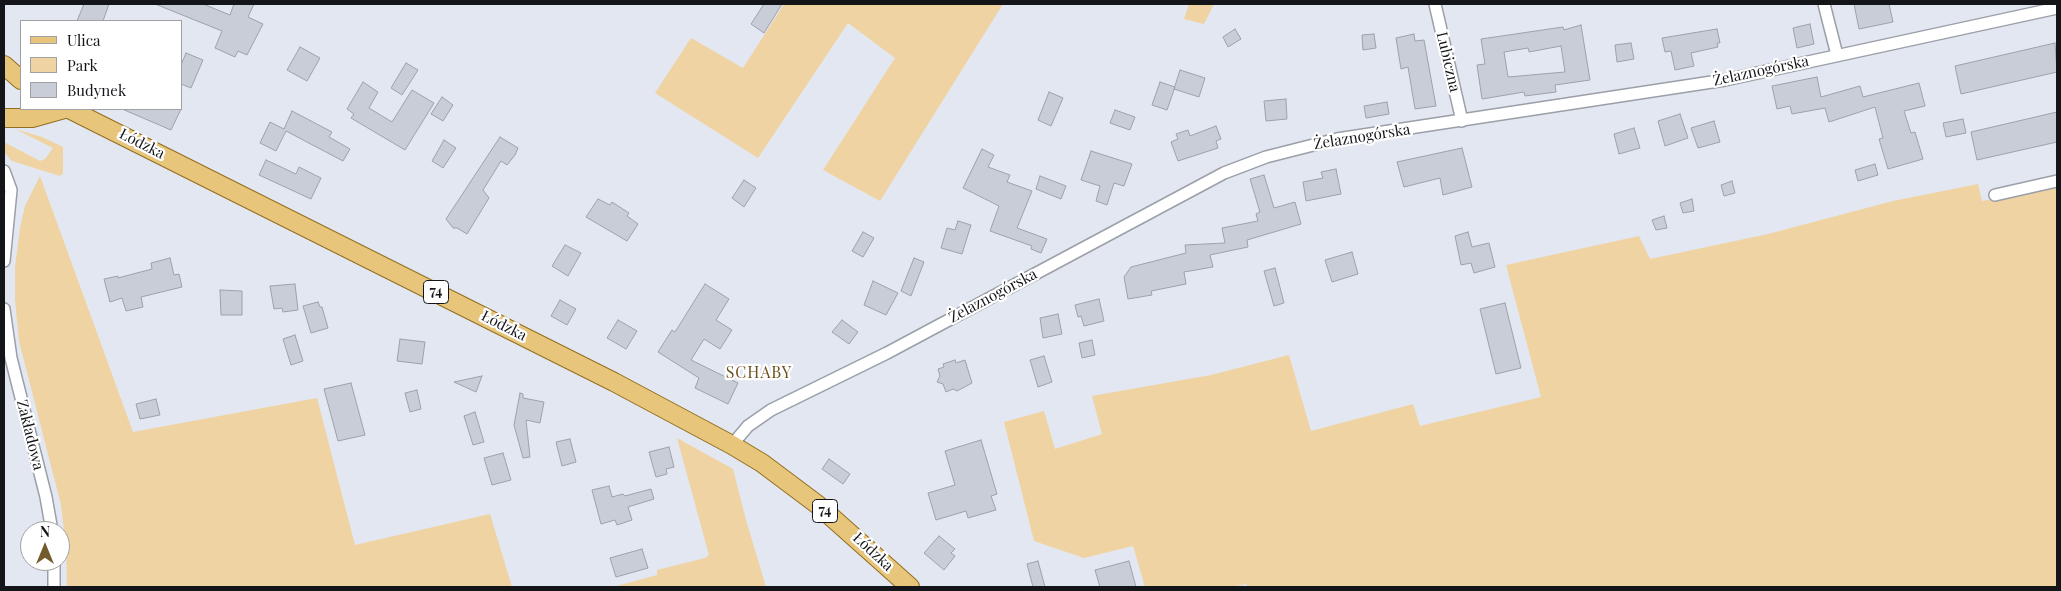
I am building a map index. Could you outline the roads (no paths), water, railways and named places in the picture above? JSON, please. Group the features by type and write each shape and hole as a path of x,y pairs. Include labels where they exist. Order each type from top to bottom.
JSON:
{"main road":[{"path":"4,65 20,79"},
{"path":"4,77 20,85"},
{"path":"4,118 32,118 60,110"},
{"name":"Łódzka","path":"71,110 614,382 732,445 762,463 818,505 910,587"}],"street":[{"name":"Lubiczna","path":"1435,4 1462,121"},
{"path":"1824,4 1837,55"},
{"name":"Żelaznogórska","path":"732,445 748,426 764,414 887,353 1224,173 1266,157 1311,144 1692,86 2057,8"},
{"path":"4,171 10,190 4,261"},
{"path":"1996,195 2057,181"},
{"name":"Zakładowa","path":"4,309 11,358 50,521"},
{"path":"54,571 54,587"}],"district":[{"name":"SCHABY","path":"759,373"}]}
